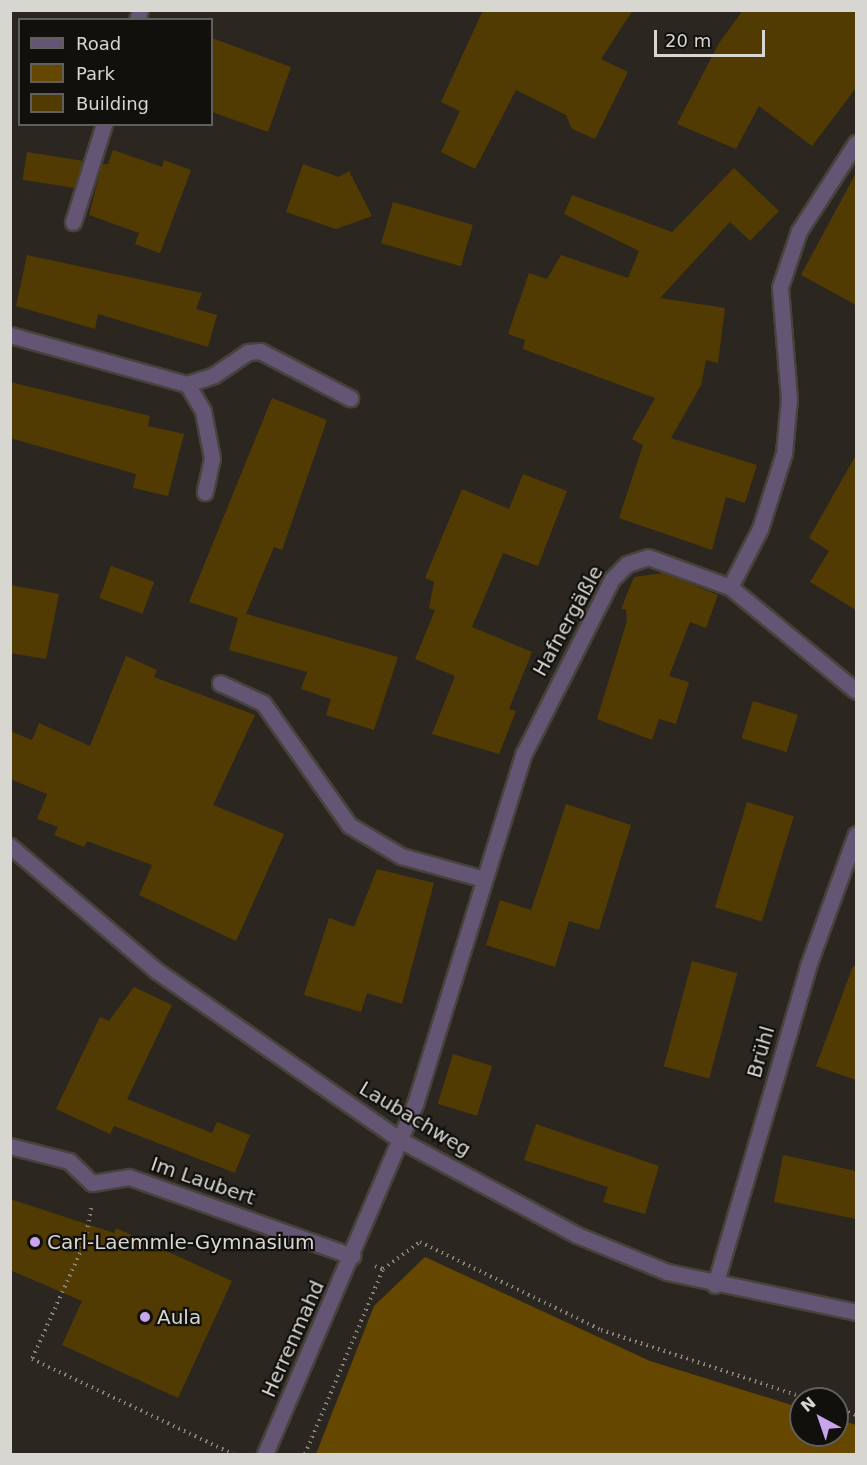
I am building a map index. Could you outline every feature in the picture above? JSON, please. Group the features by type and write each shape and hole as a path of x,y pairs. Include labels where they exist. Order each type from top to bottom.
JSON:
{"street":[{"path":"73,222 103,126"},
{"path":"730,587 760,529 784,453 789,399 780,287 799,231 856,143"},
{"path":"10,335 187,384 214,375 248,352 260,351 350,398"},
{"path":"187,384 203,411 212,458 205,492"},
{"name":"Hafnergäßle","path":"400,1140 523,755 612,579 627,564 648,557 730,587 856,691"},
{"path":"220,683 263,703 349,825 401,856 484,879"},
{"name":"Brühl","path":"716,1285 808,966 856,834"},
{"name":"Laubachweg","path":"10,846 157,971 400,1140 577,1235 667,1272 716,1285 856,1312"},
{"name":"Herrenmahd","path":"265,1455 400,1140"},
{"path":"10,1146 69,1161 92,1183"},
{"name":"Im Laubert","path":"92,1183 129,1177 352,1256"}],"path":[{"path":"92,1183 85,1242 32,1359 233,1455"},
{"path":"305,1455 383,1269 420,1242 601,1330 789,1392"},
{"path":"352,1256 383,1269"}],"green space":[{"path":"425,1257 650,1361 789,1404 789,1447 849,1447 849,1423 856,1425 856,1454 316,1454 374,1306"}],"building":[{"path":"483,10 633,10 601,59 628,72 595,139 572,129 566,115 516,90 475,169 441,152 460,111 441,102"},
{"path":"743,10 856,10 856,88 812,146 759,106 736,149 677,124 719,43"},
{"path":"213,38 291,67 268,132 213,112"},
{"path":"113,150 162,167 164,160 191,170 160,253 135,244 139,233 89,215 102,164 108,164"},
{"path":"27,152 82,161 78,188 23,180"},
{"path":"303,164 339,177 349,171 372,216 336,229 286,212"},
{"path":"734,168 779,211 750,241 730,222 660,298 725,308 718,363 706,360 701,385 671,438 757,465 745,503 726,497 712,550 619,518 643,445 632,439 655,398 523,349 525,340 508,334 529,273 547,279 561,255 628,278 639,251 564,214 572,195 672,232"},
{"path":"856,173 856,305 801,275"},
{"path":"393,202 473,225 461,266 381,243"},
{"path":"27,255 202,293 196,309 217,315 208,347 98,314 95,329 16,306"},
{"path":"10,382 150,416 148,426 184,434 168,496 133,488 136,474 10,438"},
{"path":"272,398 327,420 282,550 274,547 246,614 398,657 374,730 326,715 331,699 301,689 307,672 229,650 238,618 189,602"},
{"path":"856,455 856,610 810,582 829,551 809,538"},
{"path":"523,474 567,491 538,566 503,553 472,627 532,652 509,709 516,711 499,754 432,734 455,676 415,659 435,610 429,608 434,582 425,578 462,489 509,509"},
{"path":"111,566 154,582 143,614 99,598"},
{"path":"664,573 718,595 706,628 690,622 669,676 689,682 676,724 659,719 652,740 597,719 627,621 626,609 621,609 634,577"},
{"path":"10,585 59,594 46,659 10,653"},
{"path":"126,656 157,670 154,677 255,715 213,805 284,834 236,941 139,895 152,865 87,841 84,847 54,835 58,827 37,819 47,794 10,779 10,731 32,740 39,723 90,746"},
{"path":"753,701 798,715 787,752 742,738"},
{"path":"747,802 794,816 762,922 715,907"},
{"path":"566,804 631,825 599,930 569,921 555,967 486,945 500,900 531,910"},
{"path":"377,869 434,883 402,1004 367,993 361,1012 304,995 329,918 354,927"},
{"path":"692,961 737,973 709,1078 664,1066"},
{"path":"853,966 856,967 856,1080 816,1066"},
{"path":"134,987 172,1005 127,1099 212,1133 217,1122 250,1135 235,1173 114,1126 110,1134 56,1109 100,1017 109,1021"},
{"path":"453,1054 492,1066 477,1116 438,1104"},
{"path":"536,1124 659,1166 645,1214 603,1202 608,1187 524,1160"},
{"path":"783,1155 856,1171 856,1219 774,1202"},
{"name":"Aula","path":"10,1199 114,1233 116,1228 232,1281 178,1398 62,1345 82,1301 10,1270"}],"place":[{"name":"Carl-Laemmle-Gymnasium","path":"35,1242"},
{"name":"Aula","path":"145,1317"}]}
